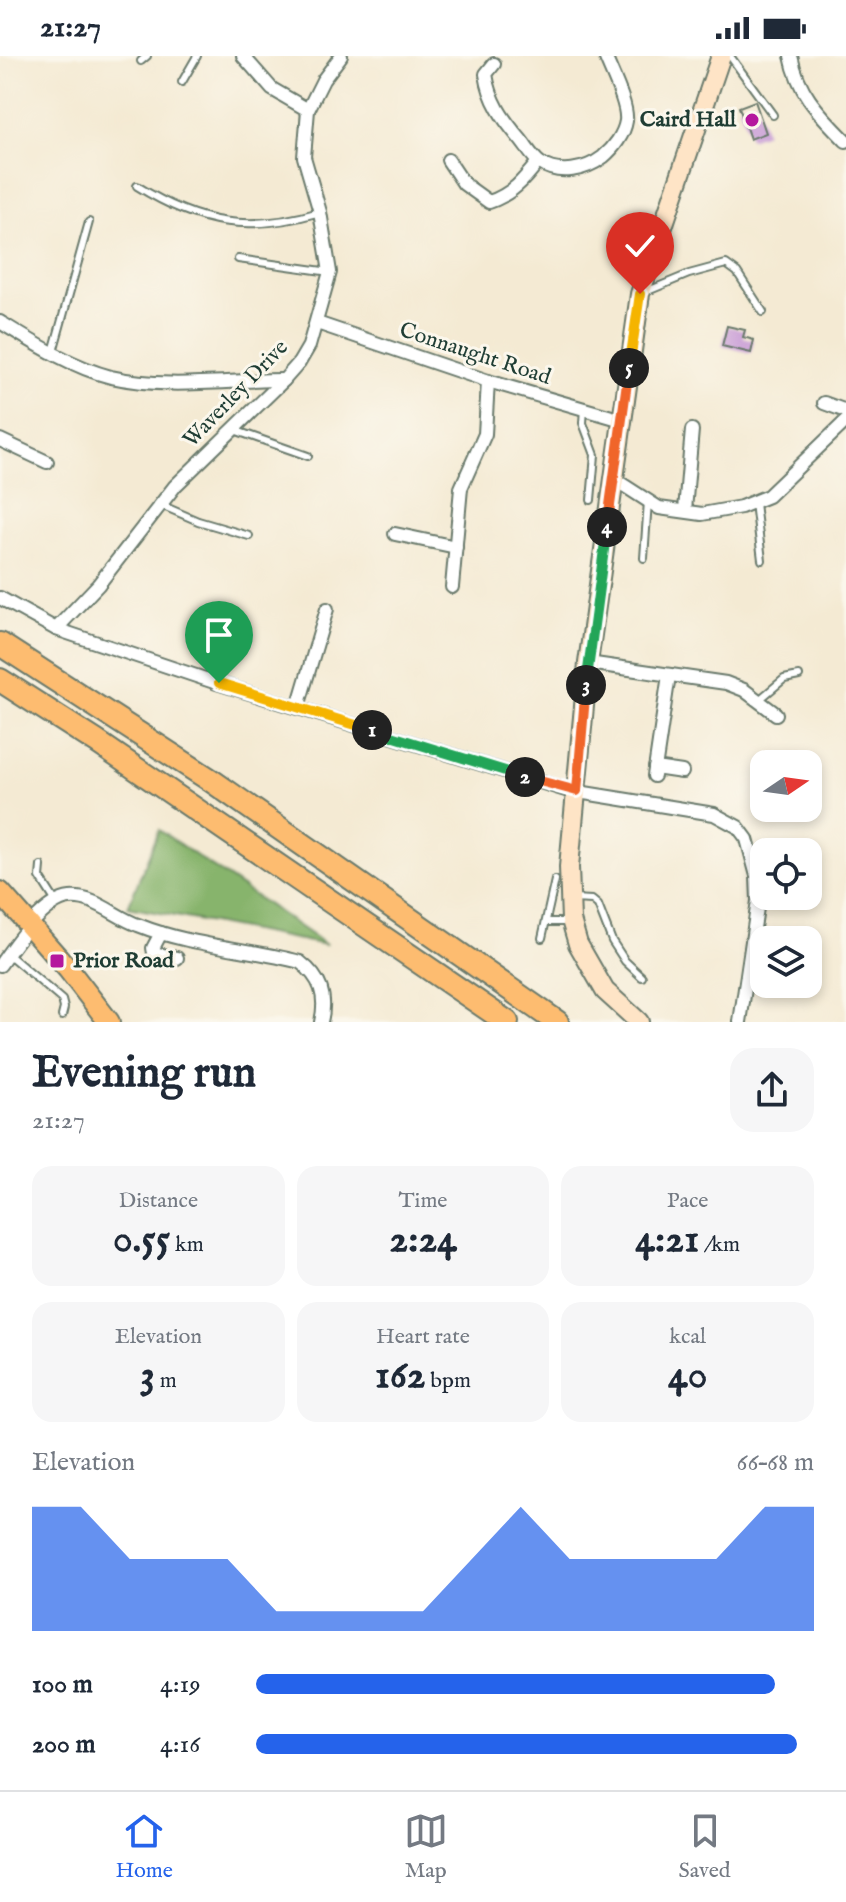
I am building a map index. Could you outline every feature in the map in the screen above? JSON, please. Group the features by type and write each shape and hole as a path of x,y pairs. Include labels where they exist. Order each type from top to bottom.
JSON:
{"highway":[{"path":"0,644 212,781 557,1022"},
{"path":"0,680 97,742 507,1022"}],"main road":[{"path":"0,892 109,1022"}],"street":[{"path":"243,56 272,89 308,110"},
{"name":"Waverley Drive","path":"56,629 98,585 175,486 299,363 317,323 330,272 320,212 304,157 308,110 323,80 341,56"},
{"path":"494,64 486,74 489,94 506,123 538,162 568,171 591,166 607,154 620,138 627,119 605,56"},
{"path":"639,1022 605,991 578,944 571,920 569,867 588,663 640,294 721,56"},
{"path":"791,56 804,94 846,141"},
{"path":"448,160 464,184 489,202 520,186 538,162"},
{"path":"0,322 53,352 110,376 200,385 240,380 284,380"},
{"name":"Connaught Road","path":"317,323 488,381 622,420"},
{"path":"452,587 461,488 485,434 488,381"},
{"path":"824,403 846,411"},
{"path":"614,479 659,508 702,514 755,503 768,496 846,421"},
{"path":"685,510 692,430"},
{"path":"0,440 47,462"},
{"path":"395,534 456,547"},
{"path":"0,598 56,629 219,683 566,790 714,814 738,827 747,839 757,876 758,901 740,1022"},
{"path":"298,707 327,609"},
{"path":"588,663 726,683 759,700 776,714"},
{"path":"669,675 654,772 682,772"},
{"path":"4,960 43,910 69,898 96,903 136,925 161,933 300,962 315,974 321,988 324,1011 321,1022"},
{"path":"161,933 153,948 154,953 177,958"}],"lane":[{"path":"182,82 197,56"},
{"path":"730,56 773,115"},
{"path":"137,186 159,199 214,221 238,224 287,221 320,212"},
{"path":"53,352 89,222"},
{"path":"238,259 330,272"},
{"path":"640,294 689,274 726,264 737,272 763,312"},
{"path":"584,408 583,423 595,455 591,500"},
{"path":"231,429 308,456"},
{"path":"644,558 648,501"},
{"path":"755,503 762,560"},
{"path":"161,505 198,521 249,536"},
{"path":"219,683 234,624"},
{"path":"759,700 784,679 799,676"},
{"path":"41,866 40,877 57,903"},
{"path":"542,938 555,880"},
{"path":"570,898 592,900 598,905 612,941 625,961 642,977"},
{"path":"546,922 564,923 571,920"},
{"path":"4,960 62,1000 62,1016"}],"green space":[{"path":"159,830 326,945 128,907"}],"building":[{"name":"Caird Hall","path":"755,101 766,133 750,139 739,107"},
{"path":"727,326 745,330 743,337 754,340 751,353 722,346"}],"place":[{"name":"Caird Hall","path":"752,120"},
{"name":"Prior Road","path":"57,961"}],"route":[{"path":"219,683 577,791 588,663 640,294"}]}
